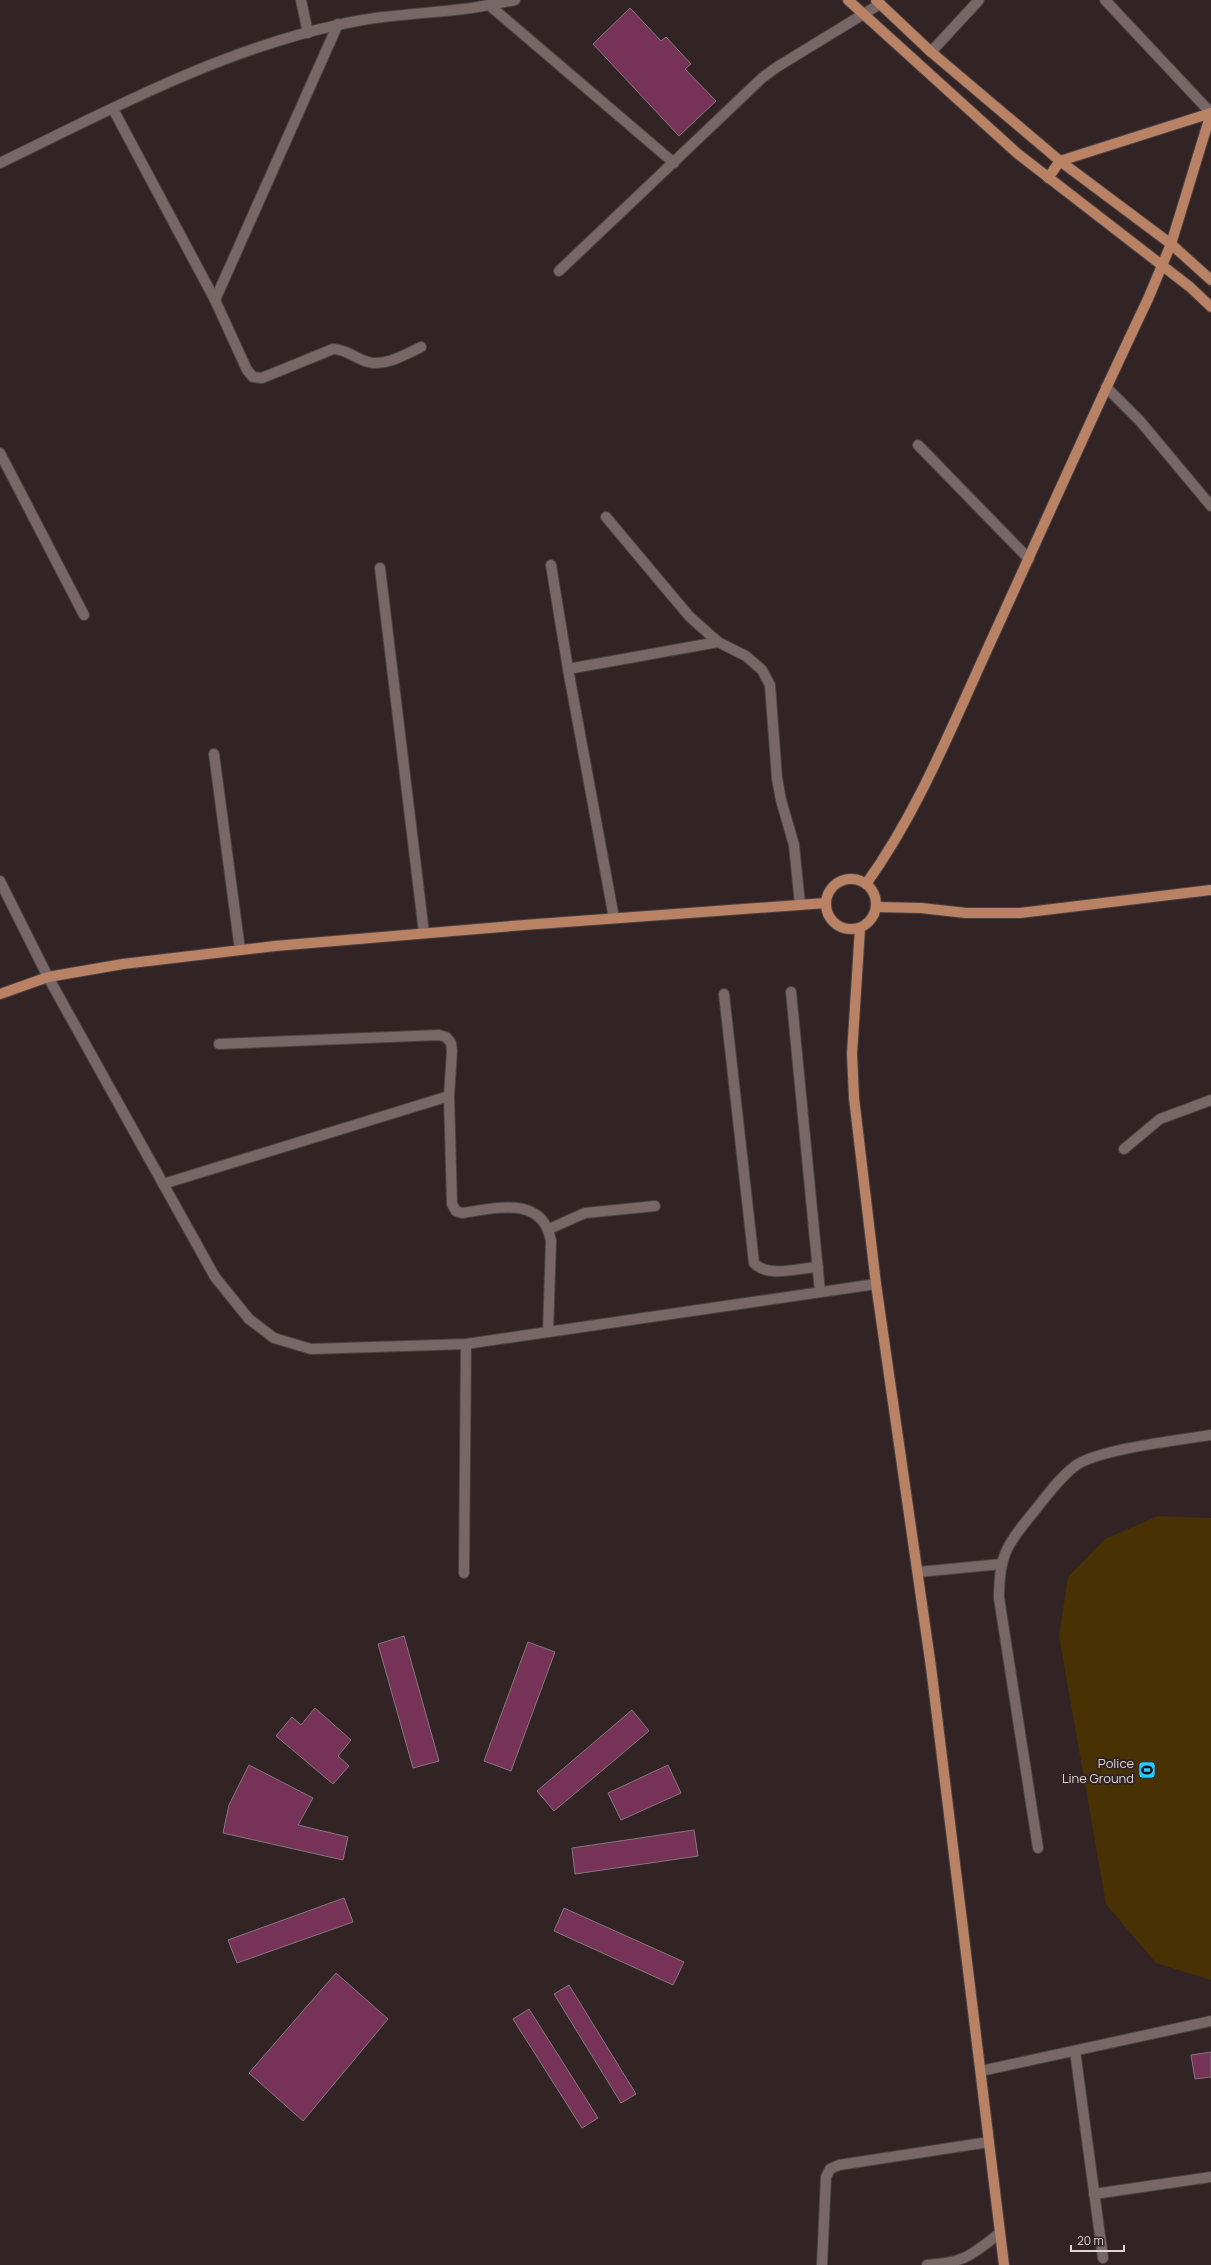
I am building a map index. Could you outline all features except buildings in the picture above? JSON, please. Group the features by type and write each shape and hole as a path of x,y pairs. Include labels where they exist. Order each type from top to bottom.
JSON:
{"main road":[{"path":"848,0 1018,154 1190,287 1211,307"},
{"path":"878,2 931,52 1060,161 1171,244 1211,280"},
{"path":"1048,178 1060,161 1211,113"},
{"path":"866,884 890,851 906,822 1162,266 1171,244 1211,113"},
{"path":"852,878 866,884 872,890 877,906 872,920 860,928 844,929 836,925 831,919 826,903 831,889 844,880 852,878"},
{"path":"877,906 921,908 966,913 1020,913 1211,890"},
{"path":"0,994 48,977 123,964 240,950 424,933 826,903"},
{"path":"860,928 852,1054 854,1098 876,1284 918,1572 1004,2265"}],"street":[{"path":"301,0 308,33"},
{"path":"0,163 113,109 222,60 338,24 515,0"},
{"path":"931,52 979,0"},
{"path":"1105,0 1211,113"},
{"path":"559,271 762,78 777,67 863,15 878,2"},
{"path":"489,4 674,163"},
{"path":"215,300 338,24"},
{"path":"113,109 215,300 247,370 253,377 262,378 333,349 345,350 368,362 379,363 421,347"},
{"path":"1106,387 1140,421 1211,506"},
{"path":"918,445 1028,559"},
{"path":"0,453 84,615"},
{"path":"606,518 689,616 718,642 746,656 762,670 770,685 777,778 781,800 794,845 800,904"},
{"path":"551,565 568,669 614,918"},
{"path":"380,568 424,933"},
{"path":"568,669 718,642"},
{"path":"214,754 240,950"},
{"path":"0,881 48,977 214,1277 249,1319 274,1338 311,1350 466,1344 876,1284"},
{"path":"791,992 820,1292"},
{"path":"724,994 754,1263 759,1269 769,1271 818,1267"},
{"path":"219,1044 440,1034 446,1037 451,1043 449,1096 452,1204 456,1211 462,1213 498,1208 521,1208 542,1218 549,1229 552,1241 548,1332"},
{"path":"163,1184 449,1096"},
{"path":"1124,1149 1160,1119 1211,1100"},
{"path":"549,1229 585,1214 655,1206"},
{"path":"464,1573 466,1344"},
{"path":"1038,1848 999,1598 999,1575 1004,1552 1013,1537 1063,1477 1077,1465 1118,1451 1211,1435"},
{"path":"918,1572 1002,1564"},
{"path":"981,2071 1211,2022"},
{"path":"1075,2051 1103,2258"},
{"path":"822,2265 826,2177 830,2169 839,2165 989,2142"},
{"path":"1094,2194 1211,2177"},
{"path":"927,2265 956,2262 968,2257 1000,2233"}],"shaded area":[{"name":"Police Line Ground","path":"1158,1516 1211,1518 1211,1980 1156,1963 1106,1904 1059,1636 1068,1577 1105,1539"}],"place":[{"name":"Police Line Ground","path":"1147,1770"}]}
